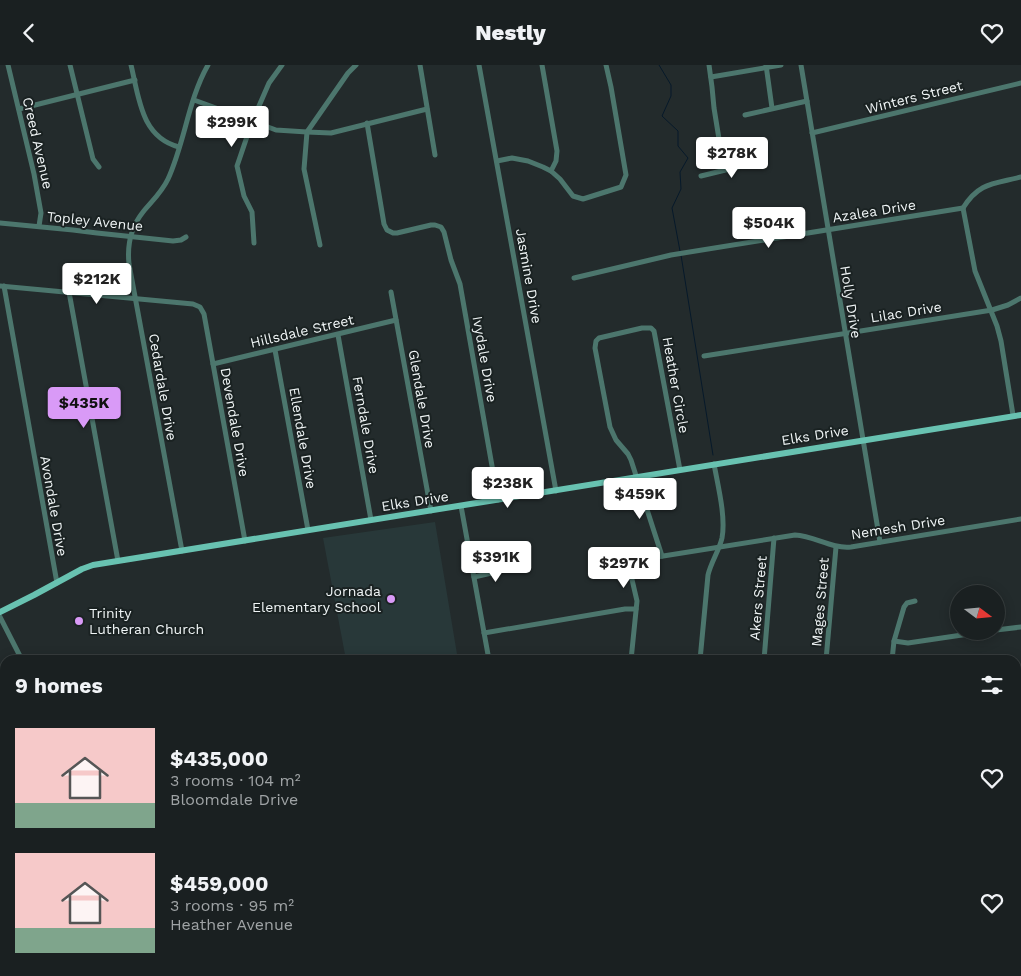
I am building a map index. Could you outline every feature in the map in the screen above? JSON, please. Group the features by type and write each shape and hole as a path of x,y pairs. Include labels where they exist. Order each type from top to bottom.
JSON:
{"main road":[{"name":"Elks Drive","path":"0,612 89,566 1021,415"}],"street":[{"name":"Creed Avenue","path":"8,65 38,190 41,213 39,227"},
{"path":"70,65 92,157 95,164 100,167"},
{"path":"131,65 143,114 149,126 161,140 179,147"},
{"name":"Cedardale Drive","path":"182,551 129,259 130,237 138,219 158,196 167,181 200,83 208,65"},
{"path":"254,243 252,212 244,195 237,167 252,122 269,83 282,65"},
{"path":"320,245 304,169 307,132 348,73 356,65"},
{"path":"420,65 435,155"},
{"name":"Jasmine Drive","path":"479,65 556,491"},
{"path":"542,65 557,151 556,161 551,171"},
{"path":"497,161 512,158 528,161 551,171 573,196 582,199 620,187 626,175 612,87 606,65"},
{"path":"709,65 724,170"},
{"path":"711,77 766,66 781,65"},
{"name":"Holly Drive","path":"801,65 880,542"},
{"path":"766,66 772,108"},
{"path":"19,109 135,80"},
{"name":"Winters Street","path":"812,133 1021,83"},
{"path":"194,100 276,130 331,133 427,109"},
{"path":"745,115 806,101"},
{"name":"Ivydale Drive","path":"367,123 387,234 440,224 444,232 450,260 460,284 498,500"},
{"path":"701,177 758,162"},
{"path":"1013,415 998,326 975,271 963,208 973,194 982,187 1021,177"},
{"name":"Azalea Drive","path":"574,277 662,257 963,208"},
{"name":"Topley Avenue","path":"0,223 173,241 186,237"},
{"path":"2,287 136,298"},
{"name":"Avondale Drive","path":"2,287 57,583"},
{"path":"69,292 118,561"},
{"name":"Glendale Drive","path":"391,292 430,511"},
{"name":"Devendale Drive","path":"136,298 193,304 200,307 204,314 245,541"},
{"name":"Lilac Drive","path":"704,356 992,310 1004,307 1021,298"},
{"name":"Hillsdale Street","path":"213,364 396,320"},
{"name":"Heather Circle","path":"637,477 630,457 616,440 610,427 595,346 596,341 600,338 642,327 651,328 655,333 680,470"},
{"name":"Ferndale Drive","path":"338,335 371,520"},
{"name":"Ellendale Drive","path":"275,350 308,530"},
{"path":"700,655 708,575 722,537 723,521 714,464"},
{"path":"637,477 662,556"},
{"path":"461,506 488,655"},
{"name":"Nemesh Drive","path":"636,609 636,594 630,574 632,565 638,560 799,535 836,547 851,547 1021,519"},
{"name":"Akers Street","path":"764,655 774,538"},
{"name":"Mages Street","path":"826,655 836,547"},
{"path":"474,577 496,572 504,566"},
{"path":"893,655 894,641 904,607 907,603 915,601"},
{"path":"484,633 625,609 636,609 631,655"},
{"path":"0,617 19,655"},
{"path":"1005,629 1021,627"},
{"path":"894,641 908,643 950,637"}],"shaded area":[{"name":"Jornada Elementary School","path":"435,522 457,655 345,655 323,538"}],"waterway":[{"path":"659,65 671,85 671,96 662,116 678,131 678,146 688,158 680,172 681,189 672,208 680,251"},
{"path":"681,255 713,455"}],"place":[{"name":"Jornada Elementary School","path":"391,599"},
{"name":"Trinity Lutheran Church","path":"79,621"}]}
